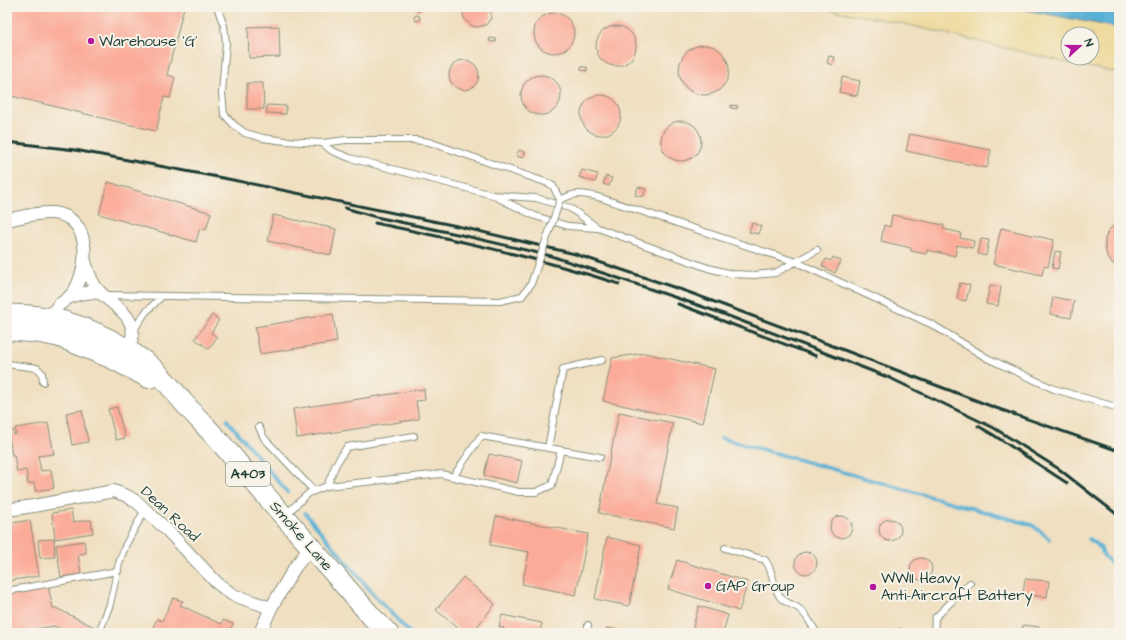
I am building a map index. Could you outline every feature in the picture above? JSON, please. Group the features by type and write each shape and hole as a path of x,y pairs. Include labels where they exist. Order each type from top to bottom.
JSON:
{"highway":[{"name":"A403","path":"7,315 52,318 87,329 110,339 119,354"},
{"name":"A403","path":"7,330 41,333 119,354"},
{"name":"Smoke Lane","path":"119,354 183,402 213,433 372,617 388,633"}],"street":[{"path":"7,220 53,213 74,222 80,232 85,244 85,260 79,281 70,296 54,311 52,318 53,328 59,337"},
{"path":"85,260 91,280 102,294 124,313 130,322 132,340 119,354"},
{"path":"70,296 90,292 102,294"},
{"name":"Dean Road","path":"7,510 114,491 137,502 168,531 217,584 234,595 271,608"},
{"path":"260,633 271,608 295,567 311,547"}],"lane":[{"path":"217,7 224,26 226,42 222,93 224,114 234,125 245,133 263,138 285,141 322,143 346,140 415,140 429,142 548,183 552,186 560,200"},
{"path":"322,143 332,151 350,158 493,195 536,198 570,208 598,228 708,268 732,274 754,275 775,273 817,250"},
{"path":"102,294 500,301 522,296 531,284 560,200 572,194 584,194 598,197 796,262 933,325 987,358 1054,389 1119,408"},
{"path":"493,195 542,218 568,226 598,228"},
{"path":"132,331 145,313 162,296"},
{"path":"548,448 563,369 602,360"},
{"path":"7,364 37,368 42,373 43,382"},
{"path":"259,427 264,438 314,490"},
{"path":"327,486 336,464 347,448 414,436"},
{"path":"453,477 481,436 600,457"},
{"path":"284,516 309,493 327,486 441,474 520,492 536,492 552,485 560,450"},
{"path":"99,633 110,604 126,544 144,510"},
{"path":"725,548 765,560 770,569 780,597 785,602 794,605 802,611 817,633"},
{"path":"7,591 118,571"},
{"path":"934,633 935,618 970,583"},
{"path":"587,633 588,625"}],"sand":[{"path":"815,7 1011,7 1119,28 1119,73 1084,66 1100,66 1100,26 1060,26 1060,61 905,24"}],"water":[{"path":"1011,7 1119,7 1119,28"}],"building":[{"name":"Warehouse 'G'","path":"7,7 184,7 167,75 175,77 170,98 164,97 156,131 7,95"},
{"path":"415,7 423,7 423,9 418,12"},
{"path":"464,7 491,7 491,18 486,25 477,27 472,26 465,20 463,15"},
{"path":"558,13 565,16 571,22 574,33 573,41 565,50 558,53 550,53 543,50 535,41 534,29 537,22 546,14"},
{"path":"417,15 420,18 417,21 414,18"},
{"path":"279,26 280,57 249,58 248,27"},
{"path":"620,26 627,29 633,35 636,46 635,54 627,63 620,66 612,66 605,63 597,54 596,42 599,35 608,27"},
{"path":"490,38 496,39 496,42 489,41"},
{"path":"704,45 713,47 722,52 727,61 729,70 727,79 722,88 713,93 704,95 695,93 686,88 681,79 679,70 681,61 686,52 695,47"},
{"path":"829,56 834,57 832,65 827,63"},
{"path":"464,60 470,61 478,69 478,81 470,89 464,90 458,89 450,81 449,75 450,69 458,61"},
{"path":"581,67 587,67 587,71 581,70"},
{"path":"545,75 552,78 558,84 561,95 560,103 552,112 545,115 537,115 530,112 522,103 521,91 524,84 533,76"},
{"path":"842,77 860,81 857,96 839,92"},
{"path":"247,83 263,83 264,109 247,109"},
{"path":"605,95 612,98 618,104 621,115 620,123 612,132 605,135 597,135 590,132 582,123 581,111 584,104 593,96"},
{"path":"267,105 286,106 286,114 266,113"},
{"path":"731,105 738,106 737,109 731,108"},
{"path":"685,121 692,124 698,130 701,141 700,149 692,158 685,161 677,161 670,158 662,149 661,137 664,130 673,122"},
{"path":"910,134 991,150 987,168 906,151"},
{"path":"519,150 525,152 523,158 516,156"},
{"path":"582,170 598,174 595,182 579,177"},
{"path":"606,176 612,178 609,186 603,184"},
{"path":"108,182 211,213 206,230 200,228 196,242 99,214"},
{"path":"638,187 646,189 643,197 635,195"},
{"path":"273,215 336,229 331,255 268,241"},
{"path":"892,215 944,225 943,229 961,233 960,238 974,241 973,248 957,245 955,256 927,250 926,254 911,251 911,248 881,241 884,225 890,227"},
{"path":"1119,222 1119,267 1112,263 1107,256 1105,239 1108,231"},
{"path":"752,223 761,226 758,234 749,232"},
{"path":"1001,228 1054,240 1048,267 1044,266 1042,275 993,264"},
{"path":"981,239 989,240 986,256 978,254"},
{"path":"1055,251 1061,252 1058,269 1052,268"},
{"path":"833,257 841,261 835,273 822,266 826,259 831,261"},
{"path":"960,283 970,285 966,301 957,299"},
{"path":"990,285 1001,287 998,306 986,304"},
{"path":"1053,297 1074,301 1071,318 1050,314"},
{"path":"333,314 337,342 260,354 255,327"},
{"path":"212,315 219,320 211,333 217,337 209,349 195,339"},
{"path":"645,353 715,369 703,423 603,401 612,358"},
{"path":"424,389 425,400 416,401 419,419 297,438 293,409"},
{"path":"117,407 125,438 116,440 108,409"},
{"path":"82,410 88,442 72,445 66,413"},
{"path":"619,412 673,423 657,504 678,508 674,528 599,513"},
{"path":"48,423 54,454 38,456 41,471 51,470 54,488 35,491 34,483 28,484 26,470 17,472 14,455 12,455 8,431 13,430 14,435 16,434 15,428"},
{"path":"489,454 522,461 517,483 484,475"},
{"path":"71,510 73,522 91,520 93,533 55,539 52,513"},
{"path":"496,516 588,534 576,595 522,584 529,552 490,545"},
{"path":"841,516 849,519 852,527 849,535 841,538 833,535 830,527 833,519"},
{"path":"890,519 898,522 901,530 898,538 890,541 882,538 879,530 882,522"},
{"path":"30,520 39,576 7,581 7,524"},
{"path":"607,537 641,545 629,606 595,599"},
{"path":"54,539 55,557 40,558 38,540"},
{"path":"84,541 86,553 78,554 81,574 61,577 56,545"},
{"path":"806,552 814,555 817,563 814,571 806,574 798,571 795,563 798,555"},
{"path":"921,558 929,561 932,569 929,577 921,580 913,577 910,569 913,561"},
{"name":"GAP Group","path":"677,560 748,582 739,611 668,589"},
{"path":"463,577 495,604 472,633 464,633 436,610"},
{"path":"1025,579 1049,581 1047,597 1023,594"},
{"path":"48,586 53,608 56,608 94,627 91,633 68,633 54,626 30,630 31,633 7,633 7,595"},
{"path":"173,598 183,601 180,605 221,624 223,620 233,624 229,633 150,633 157,619 162,621"},
{"path":"699,606 728,615 723,633 712,633 693,627"},
{"path":"502,615 542,623 540,633 503,633 504,628 499,627"},
{"path":"1023,625 1040,627 1039,633 1022,633"},
{"path":"607,628 629,632 629,633 606,633"},
{"path":"899,628 910,633 896,633"},
{"path":"295,629 305,633 293,633"}],"waterway":[{"path":"227,420 288,493"},
{"path":"721,438 1032,525 1049,539"},
{"path":"305,513 374,595 410,633"},
{"path":"1089,539 1101,548 1103,555 1119,571"}],"railway":[{"path":"7,142 75,150 228,179 457,226 575,254 688,292 996,408 1119,451"},
{"path":"345,208 376,217 551,256 718,312 890,378 994,428 1059,469 1119,516"},
{"path":"375,223 498,250 619,284"},
{"path":"678,304 816,356"},
{"path":"978,426 1067,483"}],"place":[{"name":"Warehouse 'G'","path":"91,41"},
{"name":"GAP Group","path":"708,586"},
{"name":"WWII Heavy Anti-Aircraft Battery","path":"873,587"}]}
